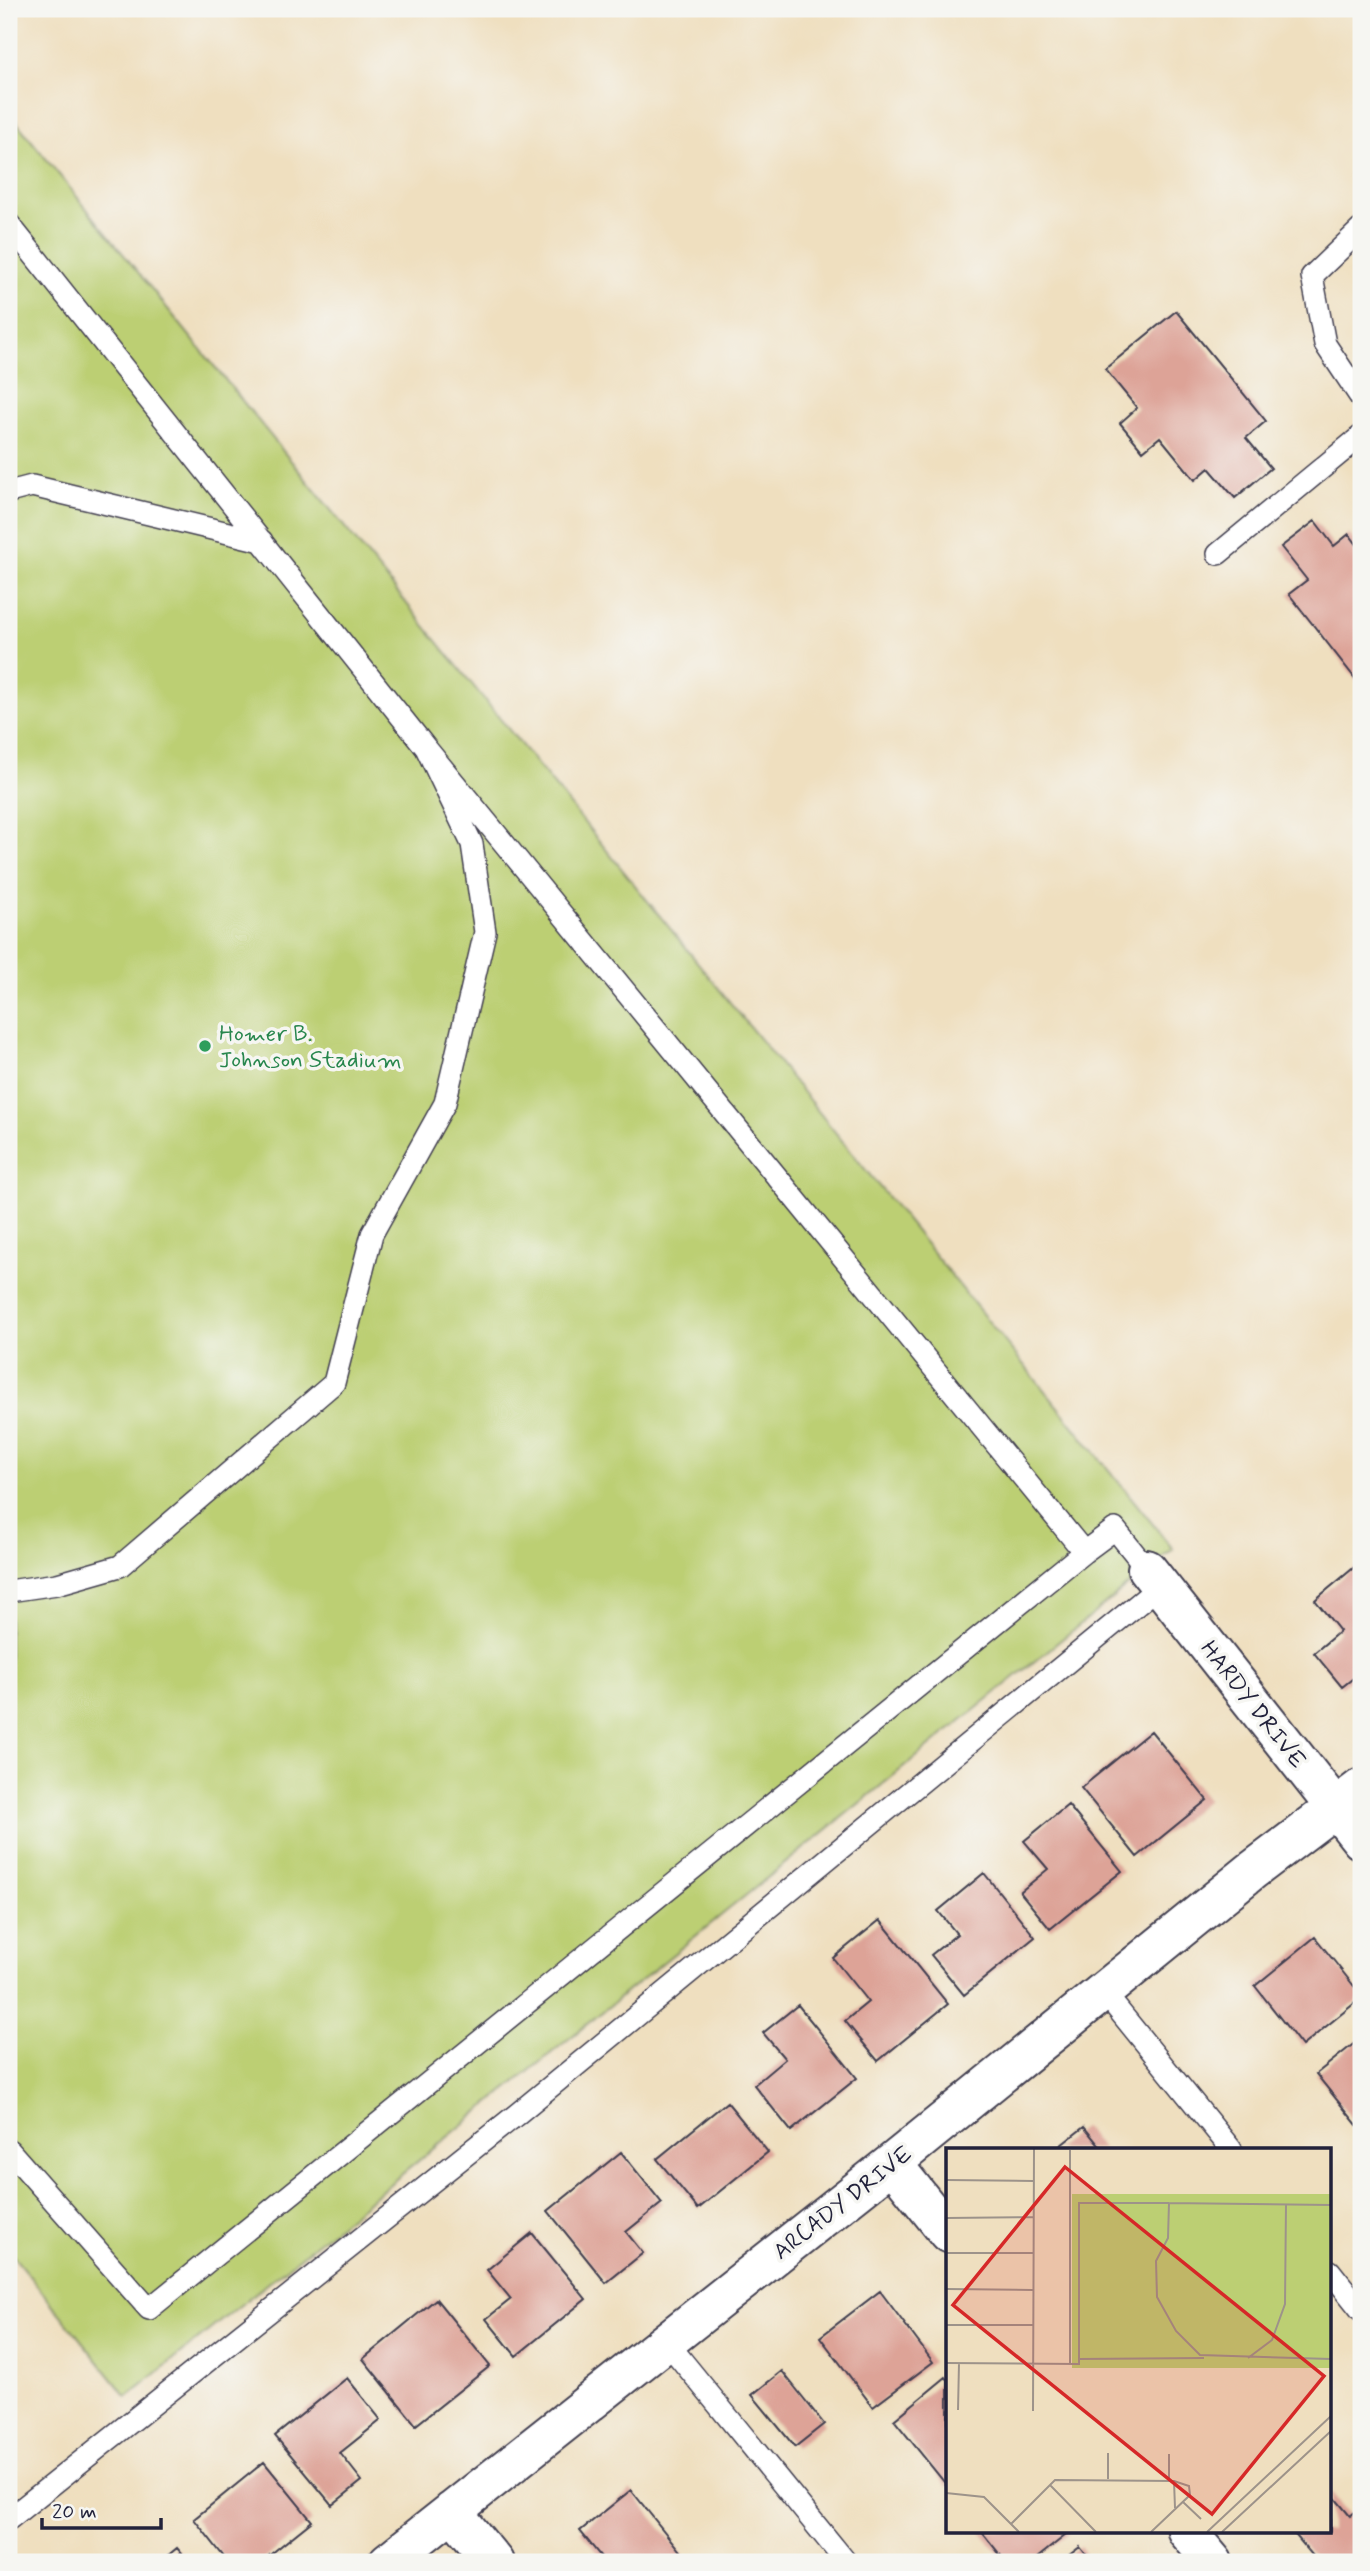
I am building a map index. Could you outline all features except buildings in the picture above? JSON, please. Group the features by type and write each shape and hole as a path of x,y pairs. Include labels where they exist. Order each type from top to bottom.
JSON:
{"street":[{"name":"HARDY DRIVE","path":"1153,1578 1349,1798 1361,1840"},
{"name":"ARCADY DRIVE","path":"388,2562 892,2163 1254,1870 1349,1798"},
{"path":"892,2163 946,2230"},
{"path":"452,2511 494,2562"},
{"path":"1188,2532 1213,2562"}],"lane":[{"path":"9,223 426,748 1084,1552"},
{"path":"1359,389 1325,344 1312,276 1361,229"},
{"path":"1218,554 1361,436"},
{"path":"9,492 32,485 262,541"},
{"path":"9,1591 57,1584 120,1566 334,1383 372,1234 445,1103 485,932 472,844 426,748"},
{"path":"9,2150 149,2309 515,2010 1115,1529 1153,1578 516,2115 9,2519"},
{"path":"1103,1991 1230,2148"},
{"path":"1332,2274 1361,2310"},
{"path":"666,2341 846,2562"}],"green space":[{"path":"9,113 1173,1549 127,2397 9,2251"}],"place":[{"name":"Homer B. Johnson Stadium","path":"205,1046"}]}
